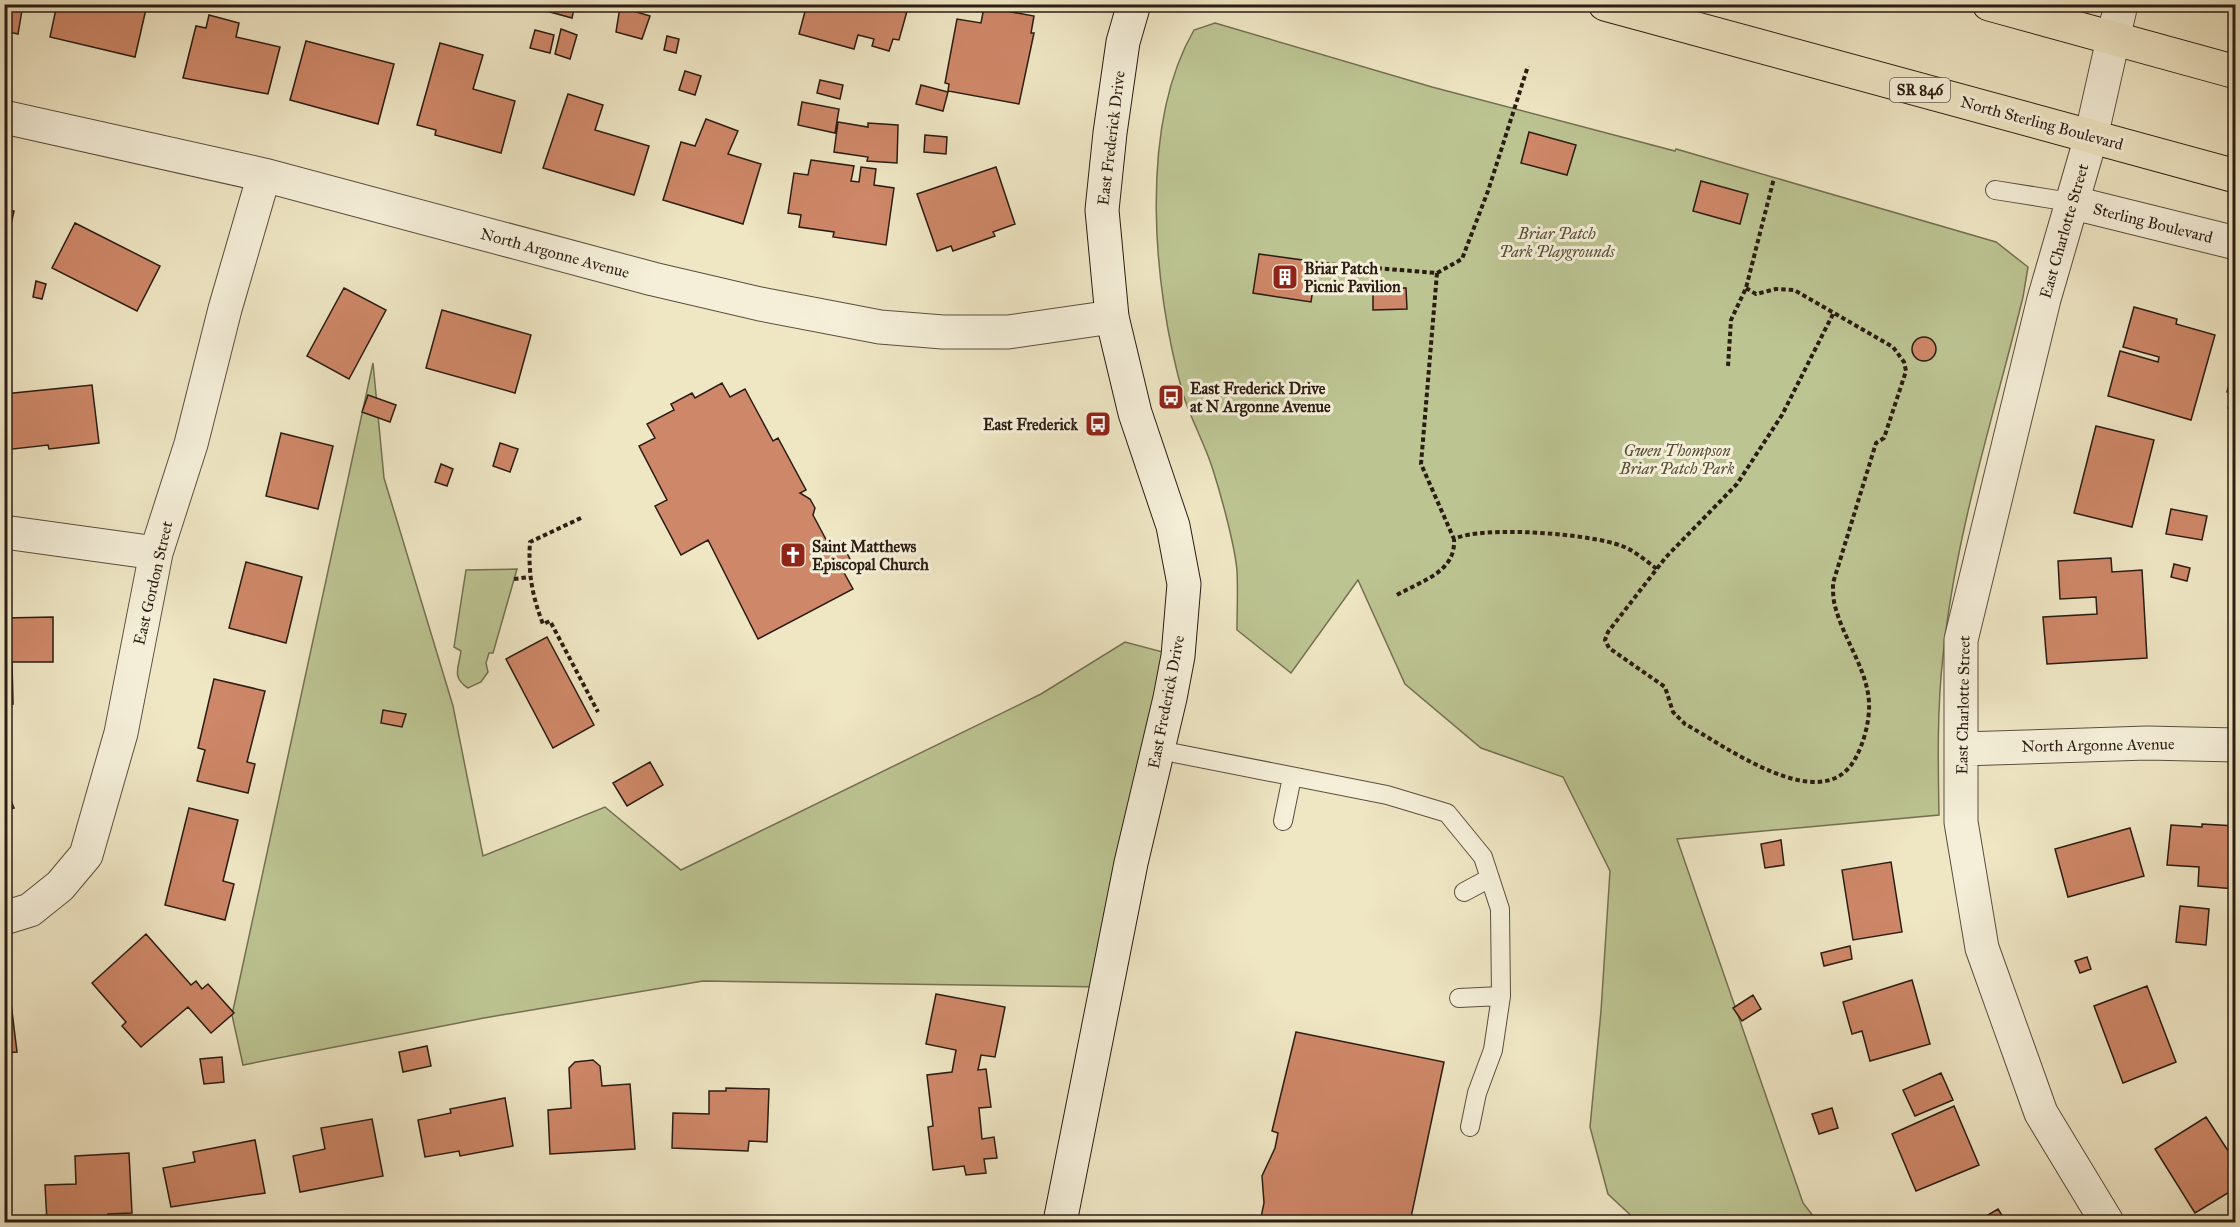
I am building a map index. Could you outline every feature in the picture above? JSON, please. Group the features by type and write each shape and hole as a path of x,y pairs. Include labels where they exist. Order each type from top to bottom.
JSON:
{"main road":[{"name":"North Sterling Boulevard","path":"1605,4 2235,176"},
{"path":"1989,4 2112,40 2235,72"}],"street":[{"name":"East Frederick Drive","path":"1060,1222 1131,862 1159,750 1178,656 1184,584 1173,526 1135,413 1112,316 1102,210 1123,42 1134,4"},
{"name":"East Charlotte Street","path":"2107,1222 2041,1113 1982,948 1961,822 1961,640 2070,202 2091,137 2121,4"},
{"name":"North Argonne Avenue","path":"4,117 264,175 600,266 760,304 880,327 943,332 1008,332 1112,316"},
{"name":"East Gordon Street","path":"4,918 30,910 60,886 86,855 121,733 156,553 191,444 225,309 264,175"},
{"name":"Sterling Boulevard","path":"2070,202 2235,243"},
{"path":"4,532 156,553"},
{"name":"North Argonne Avenue","path":"1960,749 2147,743 2235,745"}],"lane":[{"path":"1995,190 2070,202"},
{"path":"1159,750 1364,791 1447,813 1483,857 1500,909 1501,996 1493,1050 1477,1093 1470,1127"},
{"path":"1283,821 1292,777"},
{"path":"1464,892 1490,878"},
{"path":"1459,998 1501,996"}],"path":[{"path":"1325,264 1437,273 1462,259 1488,191 1528,66"},
{"path":"1728,366 1731,320 1746,288 1774,178"},
{"path":"1397,595 1449,565 1455,550 1454,539 1421,464 1437,273"},
{"path":"1746,288 1756,294 1776,289 1794,290 1893,347 1904,362 1906,371 1884,438 1876,443 1833,583 1835,606 1869,702 1860,751 1851,767 1837,777 1820,783 1782,777 1685,724 1673,712 1665,687 1609,648 1605,640 1608,632 1689,531 1737,484 1782,415 1833,314"},
{"path":"581,518 530,542 529,577 533,600 543,624 550,621 598,712"},
{"path":"1454,539 1462,535 1505,533 1602,540 1625,547 1657,569"},
{"path":"514,579 529,577"}],"green space":[{"name":"Gwen Thompson Briar Patch Park","path":"1215,23 1432,87 1675,151 1676,149 1996,242 2028,267 2023,297 1956,565 1943,656 1940,696 1939,815 1677,839 1803,1203 1818,1222 1638,1222 1608,1194 1590,1127 1601,1011 1610,871 1563,777 1481,748 1405,684 1358,580 1291,673 1237,630 1237,571 1234,548 1213,470 1186,404 1173,352 1164,306 1156,209 1158,160 1164,113 1176,69 1194,30"},
{"path":"373,363 384,478 453,706 483,856 605,807 681,870 1041,694 1125,642 1178,656 1106,987 703,981 484,1018 243,1065 232,1015"},
{"path":"517,569 493,653 489,653 486,663 488,672 481,682 468,688 459,680 458,667 461,651 454,647 466,570"}],"building":[{"path":"4,4 23,4 18,34 4,31"},
{"path":"57,4 127,4 146,9 135,57 50,37"},
{"path":"535,4 575,4 572,18 535,8"},
{"path":"807,4 909,4 899,40 893,39 889,51 872,46 874,39 858,35 854,49 799,34"},
{"path":"620,7 650,16 642,39 616,32"},
{"path":"984,7 1034,16 1031,33 1034,33 1019,104 948,91 949,84 945,83 957,19 981,23"},
{"path":"209,15 239,23 236,37 280,47 268,94 183,78 196,26 206,28"},
{"path":"561,29 577,35 570,59 555,54"},
{"path":"535,30 554,35 550,53 530,48"},
{"path":"667,36 679,39 676,53 664,50"},
{"path":"306,41 394,64 378,124 290,100"},
{"path":"440,43 483,55 473,89 515,101 501,153 435,135 436,130 417,125"},
{"path":"685,71 701,76 695,95 679,90"},
{"path":"820,80 843,85 840,99 817,93"},
{"path":"921,85 948,92 943,111 916,104"},
{"path":"568,94 603,105 595,130 649,146 634,195 543,168"},
{"path":"802,102 839,109 835,133 798,125"},
{"path":"706,119 738,131 728,154 761,164 743,224 663,200 681,142 695,146"},
{"path":"838,122 868,127 868,123 898,125 897,163 867,161 868,157 834,152"},
{"path":"1529,132 1576,145 1567,175 1521,163"},
{"path":"925,135 947,137 946,154 924,152"},
{"path":"811,160 854,166 851,181 859,182 861,167 876,169 874,185 894,188 886,245 833,237 834,232 799,227 801,215 788,213 794,173 808,175"},
{"path":"996,167 1015,224 993,232 995,236 953,251 951,246 937,251 917,194"},
{"path":"1701,181 1748,194 1740,224 1693,211"},
{"path":"4,209 14,211 4,256"},
{"path":"75,223 160,266 137,311 52,268"},
{"name":"Briar Patch Picnic Pavilion","path":"1259,254 1317,262 1311,302 1253,293"},
{"path":"36,281 46,284 42,299 33,297"},
{"path":"344,288 386,310 349,379 307,356"},
{"path":"1373,288 1406,288 1407,309 1373,310"},
{"path":"2134,307 2177,319 2176,324 2215,335 2191,420 2108,396 2120,351 2158,362 2159,357 2123,347"},
{"path":"442,310 531,335 515,393 426,368"},
{"path":"1924,337 1929,338 1935,344 1935,354 1929,360 1924,361 1919,360 1913,354 1912,349 1913,344 1919,338"},
{"path":"2234,366 2236,367 2236,411 2228,408 2232,393 2227,392"},
{"name":"Saint Matthews Episcopal Church","path":"722,383 730,397 745,389 773,441 778,438 806,490 800,493 810,499 815,508 813,515 830,547 841,541 852,563 842,569 853,589 758,639 708,540 681,555 655,506 667,500 639,446 655,438 647,424 674,410 671,404 692,393 695,398"},
{"path":"92,385 99,443 49,449 48,445 4,450 4,394"},
{"path":"368,395 396,405 390,422 362,412"},
{"path":"2096,426 2154,440 2132,527 2074,513"},
{"path":"281,433 333,446 318,509 266,496"},
{"path":"500,443 518,449 510,472 493,466"},
{"path":"441,464 453,469 447,486 435,482"},
{"path":"2171,509 2207,516 2202,540 2166,534"},
{"path":"2111,558 2112,572 2142,570 2147,658 2047,664 2043,617 2097,614 2096,597 2060,599 2058,561"},
{"path":"246,562 302,577 286,643 229,628"},
{"path":"2174,564 2190,568 2187,581 2171,577"},
{"path":"53,617 53,662 12,662 13,704 4,705 4,618"},
{"path":"547,637 594,725 553,748 506,659"},
{"path":"214,679 265,691 247,762 255,764 248,793 197,781 205,750 198,748"},
{"path":"383,710 406,714 402,727 381,723"},
{"path":"650,762 663,785 627,806 613,783"},
{"path":"4,784 14,808 4,811"},
{"path":"189,808 238,820 223,881 234,884 225,920 165,905"},
{"path":"2202,824 2236,826 2236,889 2198,886 2199,867 2167,865 2171,825 2202,827"},
{"path":"2130,828 2144,876 2068,897 2055,849"},
{"path":"1781,840 1784,865 1765,868 1761,844"},
{"path":"1891,862 1902,932 1853,940 1842,870"},
{"path":"2180,906 2209,909 2206,945 2176,942"},
{"path":"146,934 191,985 196,981 202,989 208,984 234,1013 211,1033 188,1007 141,1047 122,1026 126,1022 92,983"},
{"path":"1850,946 1852,959 1824,966 1821,953"},
{"path":"2087,957 2091,969 2080,973 2075,961"},
{"path":"1912,980 1930,1044 1870,1061 1862,1031 1852,1034 1843,1002"},
{"path":"2147,986 2176,1062 2123,1083 2094,1006"},
{"path":"936,994 1005,1007 995,1057 981,1055 978,1070 986,1069 991,1107 979,1108 982,1139 994,1137 997,1158 984,1159 986,1173 966,1175 964,1166 933,1170 928,1127 933,1126 927,1075 952,1072 956,1050 926,1044"},
{"path":"1753,995 1761,1009 1742,1021 1733,1008"},
{"path":"11,1003 17,1052 4,1053 4,1004"},
{"path":"1296,1032 1444,1062 1410,1222 1260,1222 1264,1203 1262,1176 1275,1148 1278,1133 1272,1131"},
{"path":"427,1046 431,1066 403,1072 399,1052"},
{"path":"222,1057 224,1082 204,1084 200,1059"},
{"path":"593,1060 600,1066 602,1086 630,1084 635,1149 550,1154 548,1110 571,1108 569,1068 575,1062"},
{"path":"1941,1073 1953,1100 1915,1116 1903,1090"},
{"path":"726,1088 769,1089 767,1142 749,1141 748,1151 672,1148 673,1113 709,1114 709,1091 726,1091"},
{"path":"505,1098 513,1146 460,1156 459,1151 425,1157 418,1120 451,1113 450,1109"},
{"path":"1954,1106 1979,1165 1916,1191 1892,1134"},
{"path":"1832,1108 1838,1128 1819,1134 1812,1114"},
{"path":"2206,1117 2236,1163 2236,1188 2195,1213 2155,1149"},
{"path":"372,1119 383,1176 300,1192 293,1156 325,1149 321,1128"},
{"path":"255,1140 265,1193 171,1207 163,1168 195,1162 193,1152"},
{"path":"129,1153 132,1213 108,1214 108,1218 84,1219 84,1222 47,1222 45,1185 76,1184 75,1156"},
{"path":"4,1192 11,1222 4,1222"},
{"path":"1998,1209 2006,1222 1976,1222"}],"place":[{"name":"Briar Patch Picnic Pavilion","path":"1285,277"},
{"name":"East Frederick Drive at N Argonne Avenue","path":"1171,397"},
{"name":"East Frederick","path":"1098,424"},
{"name":"Saint Matthews Episcopal Church","path":"793,555"}],"park label":[{"name":"Briar Patch Park Playgrounds","path":"1557,242"}]}
